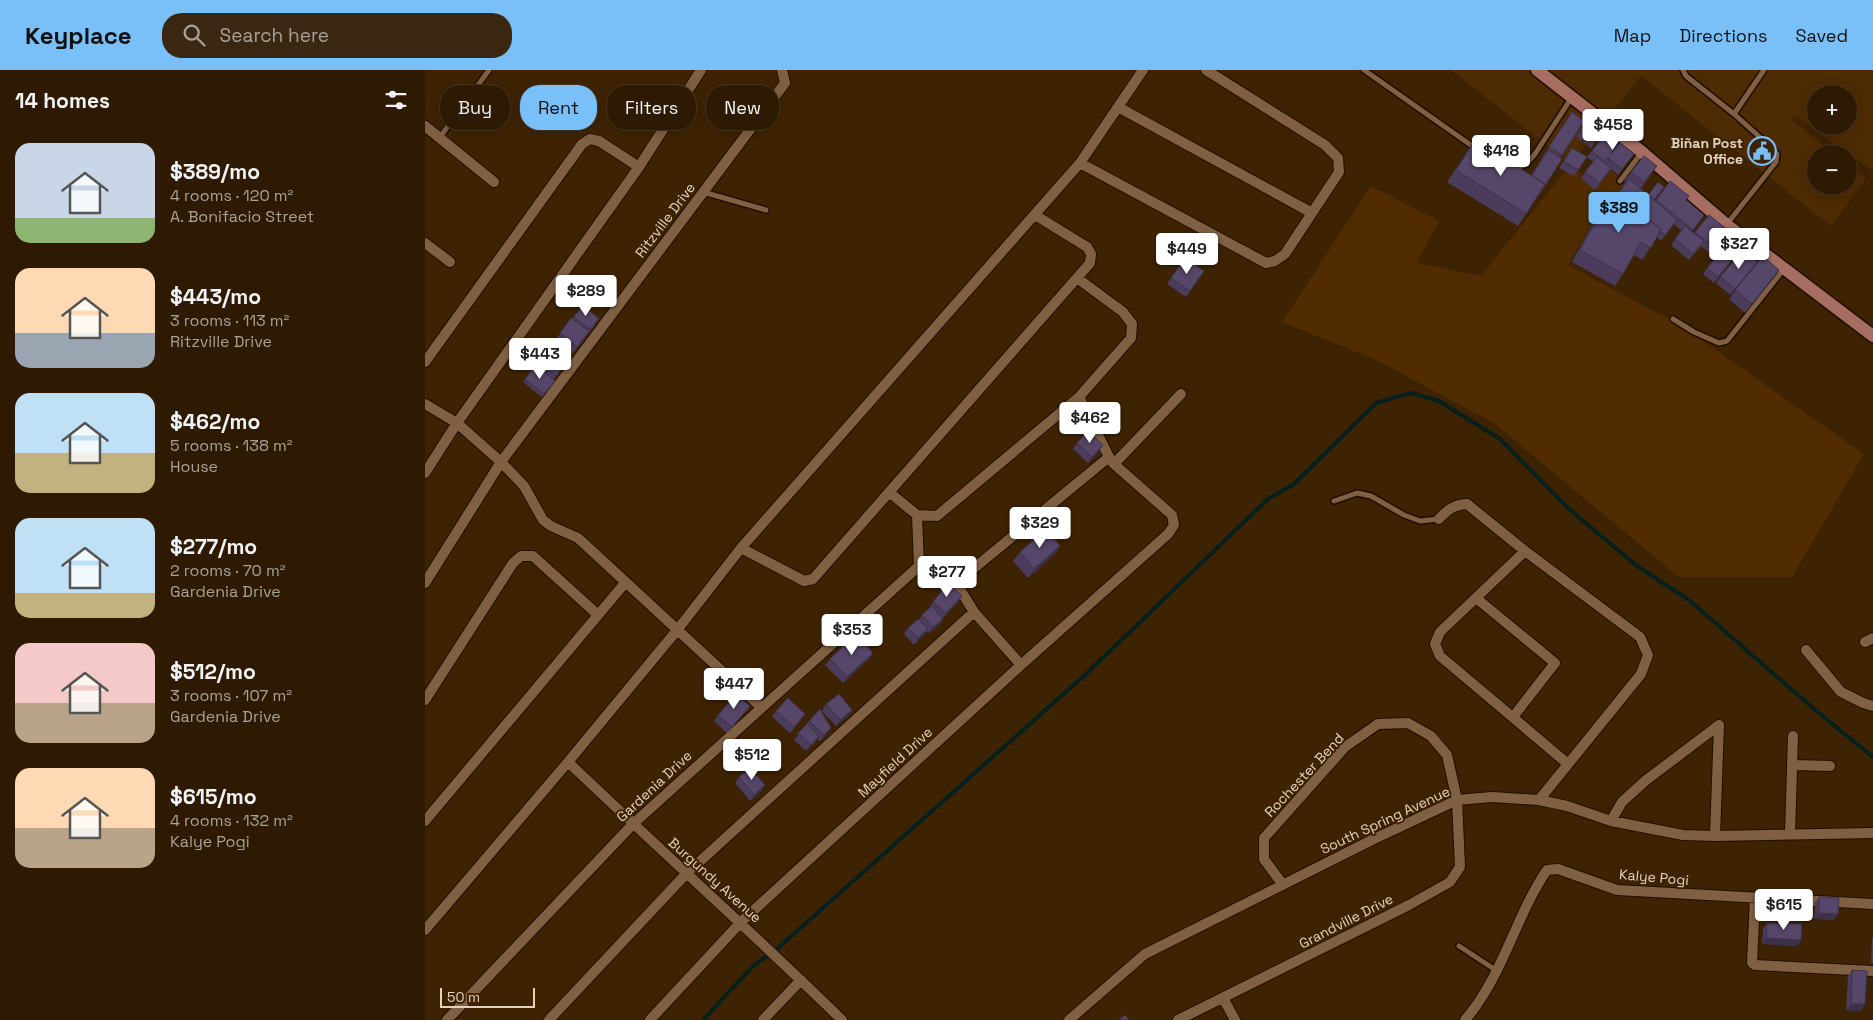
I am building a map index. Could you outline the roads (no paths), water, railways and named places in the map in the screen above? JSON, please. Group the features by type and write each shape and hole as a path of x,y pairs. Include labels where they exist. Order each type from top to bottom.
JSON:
{"main road":[{"path":"1537,70 1642,152 1727,225 1873,336"}],"street":[{"path":"425,473 457,423 639,167 701,70"},
{"name":"Ritzville Drive","path":"425,583 501,462 785,83 781,70"},
{"path":"425,930 568,762 678,629 741,548 1080,163 1143,70"},
{"path":"1080,163 1267,262 1275,261 1285,254 1339,172 1338,158 1325,145 1206,70"},
{"path":"1118,107 1312,213"},
{"path":"425,126 495,182"},
{"path":"425,362 582,144 590,140 599,141 639,167"},
{"path":"741,548 804,581 813,579 1091,263 1091,254 1087,247 1035,216"},
{"path":"425,243 450,262"},
{"path":"889,492 917,515 937,516 1079,397 1131,338 1132,324 1123,312 1077,278"},
{"path":"957,583 1112,460 1181,394"},
{"path":"1079,397 1112,460"},
{"path":"425,404 457,423 501,462 524,486 543,520 551,526 578,538 761,707"},
{"name":"Mayfield Drive","path":"650,1020 741,922 1021,665 1168,534 1174,524 1172,515 1112,460"},
{"path":"1439,519 1446,511 1456,505 1467,504 1525,551 1640,637 1648,655 1641,674 1539,800"},
{"path":"917,515 919,566 934,568 957,583 974,612 1021,665"},
{"path":"1525,551 1441,632 1435,644 1440,656 1568,764"},
{"path":"425,700 513,563 521,556 533,556 597,614"},
{"name":"Gardenia Drive","path":"447,1020 633,824 919,566"},
{"path":"425,821 625,583"},
{"path":"1476,598 1555,662 1513,717"},
{"path":"549,1020 686,874 974,612"},
{"path":"1806,650 1841,692 1863,704 1873,706"},
{"name":"Rochester Bend","path":"1283,885 1264,859 1264,838 1345,747 1377,724 1408,723 1431,736 1447,755 1457,800"},
{"path":"1611,821 1622,802 1645,781 1719,726 1715,836"},
{"path":"1790,834 1793,736"},
{"name":"Burgundy Avenue","path":"568,762 686,874 741,922 842,1020"},
{"path":"1792,765 1830,766"},
{"name":"South Spring Avenue","path":"1069,1020 1145,954 1457,800 1492,797 1539,800 1567,806 1611,821 1683,835 1873,833"},
{"name":"Grandville Drive","path":"1178,1020 1409,905 1450,882 1460,867 1457,800"},
{"name":"Kalye Pogi","path":"1465,1020 1477,1007 1498,971 1538,883 1547,870 1558,869 1617,890 1873,904"},
{"path":"1755,898 1752,963 1755,965 1873,971"},
{"path":"763,1020 801,980"},
{"path":"1223,998 1235,1020"}],"lane":[{"path":"440,137 489,70"},
{"path":"1364,70 1477,150"},
{"path":"1683,70 1686,76 1734,114 1777,154 1776,162 1727,225"},
{"path":"1734,114 1764,70"},
{"path":"1507,168 1514,170 1526,164 1535,154 1572,97"},
{"path":"1620,181 1642,152"},
{"path":"703,192 766,210"},
{"path":"1673,319 1694,332 1719,343 1727,341 1785,269"},
{"path":"1334,501 1357,493 1371,496 1404,515 1420,521 1439,519"},
{"path":"1459,946 1498,971"}],"waterway":[{"path":"703,1020 753,966 778,948 1086,674 1268,499 1294,484 1376,403 1411,393 1439,401 1500,439 1569,509 1637,566 1689,600 1814,709 1873,757"}],"place":[{"name":"Biñan Post Office","path":"1762,151"}]}
